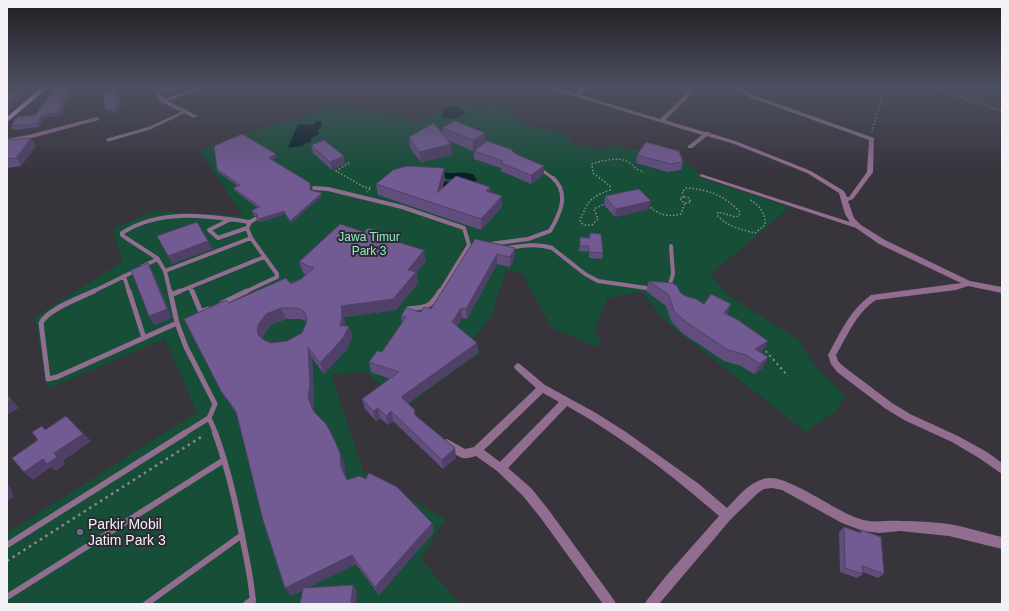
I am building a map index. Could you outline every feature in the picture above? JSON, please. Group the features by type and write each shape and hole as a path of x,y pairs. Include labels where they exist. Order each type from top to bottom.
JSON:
{"street":[{"path":"647,116 736,143 809,172 837,188 844,195 848,214 858,226"},
{"path":"662,120 667,116"},
{"path":"806,116 872,139 870,172 851,198 844,200"},
{"path":"7,141 96,119"},
{"path":"690,147 707,133"},
{"path":"702,176 858,226 894,249 935,266 968,283 1002,290"},
{"path":"968,283 956,287 874,297 864,304 853,316 832,355 834,362 840,368 889,406 906,417 955,439 983,455 1002,469"},
{"path":"518,368 542,388 624,435 695,488 727,515"},
{"path":"439,437 460,453 464,454 477,451 542,388"},
{"path":"501,468 566,401"},
{"path":"477,451 501,468 527,492 610,604"},
{"path":"651,604 727,515 754,489 763,484 772,483 795,491 846,519 863,526 880,528 900,526 949,530 1002,543"}],"lane":[{"path":"108,140 150,128 176,116"},
{"path":"537,167 557,179 561,185 563,193 563,203 550,231 540,236 486,246 498,248 540,245 547,246 552,248 585,274 598,281 662,290 668,288 672,284 671,246"},
{"path":"314,188 328,189 402,207 464,228 468,245 458,266 433,303 425,307 408,309"},
{"path":"7,546 209,418 215,404 186,347 177,323 165,271 158,259 152,254 132,244 122,235 122,233 131,226 154,219 203,217 251,223"},
{"path":"230,220 209,230 218,238 251,223"},
{"path":"190,288 200,310 206,310 277,277 277,274 251,238 251,223"},
{"path":"165,271 251,238"},
{"path":"468,245 475,245"},
{"path":"171,295 264,257"},
{"path":"158,259 52,312 43,319 41,323 47,377 50,380 58,378 177,323"},
{"path":"124,276 144,338"},
{"path":"209,418 235,496 253,601 246,604"},
{"path":"7,597 224,460"},
{"path":"146,604 242,535"}],"path":[{"path":"872,139 872,130 876,116"},
{"path":"612,202 598,206 594,209 598,219 592,225 585,225 581,223 580,220 594,196 610,190 610,186 593,173 592,164 602,160 623,160 628,162 634,169 644,172"},
{"path":"349,163 336,171 370,188 366,192"},
{"path":"684,197 682,192 686,188 698,188 712,191 723,197 740,212 739,216 736,217 718,212 716,215 719,219 744,231 755,233 765,225 766,219 756,203 747,198"},
{"path":"684,197 689,198 692,201 690,203 685,203 680,200 684,197"},
{"path":"645,200 656,214 666,215 681,214 685,203"},
{"path":"756,343 762,347 788,376"},
{"path":"7,560 201,437"}],"green space":[{"name":"Jawa Timur Park 3","path":"303,116 398,116 407,117 415,125 429,116 513,116 526,125 568,135 573,144 591,147 602,151 612,144 636,150 641,147 678,156 707,180 790,207 710,275 729,296 798,339 815,366 845,396 837,410 806,432 667,323 642,292 607,298 594,332 602,340 596,347 551,327 522,273 506,270 491,317 472,341 482,352 406,406 366,372 331,374 364,473 445,519 421,559 460,604 7,604 7,533 197,412 165,339 47,389 35,317 122,262 113,229 154,211 243,216 199,150"}],"water":[{"path":"442,116 462,116 454,119 442,118"},
{"path":"316,121 321,121 322,126 318,130 319,134 311,138 311,142 304,144 303,146 288,148 297,126 300,124 313,125"}],"building":[{"path":"42,116 36,124 11,126 17,117"},
{"path":"455,121 485,133 473,140 442,128"},
{"path":"434,123 451,144 419,152 409,137"},
{"path":"242,134 276,154 269,158 310,183 310,190 322,193 290,221 284,211 259,219 257,218 257,214 253,213 252,210 260,207 233,188 240,185 217,169 214,146"},
{"path":"31,138 16,158 7,159 7,140"},
{"path":"324,140 344,156 330,162 311,145"},
{"path":"487,141 513,150 512,151 516,154 544,166 531,175 501,163 503,161 474,151"},
{"path":"646,142 679,151 683,162 670,164 637,155"},
{"path":"407,166 444,168 437,193 456,176 490,187 486,191 502,196 481,219 376,184 393,170"},
{"path":"639,189 651,201 616,209 605,196"},
{"path":"197,222 208,241 168,256 157,236"},
{"path":"340,224 364,232 368,228 398,237 394,241 424,250 408,270 416,272 393,299 341,306 342,316 340,326 349,326 343,338 320,363 308,347 310,385 308,398 314,412 326,424 334,439 340,453 341,467 347,480 359,476 366,479 369,473 397,487 432,523 375,587 352,555 285,588 263,520 236,411 221,391 184,319 226,300 229,303 286,278 291,284 301,279 314,268 299,262","holes":["281,308 297,308 303,311 306,315 307,321 302,333 287,341 271,343 259,336 257,331 258,325 266,314"]},
{"path":"590,233 601,234 603,253 589,252 589,246 580,246 580,237 590,238"},
{"path":"475,239 515,248 510,257 497,254 466,309 461,308 452,322 477,343 401,397 415,410 414,413 416,416 455,448 442,460 391,411 386,416 378,408 373,411 362,399 399,372 369,362 377,351 382,352 406,317 401,316 406,308 421,312 424,307 431,309"},
{"path":"148,263 167,309 149,316 131,270"},
{"path":"649,281 672,283 677,286 680,292 685,296 696,299 704,304 711,294 731,304 724,313 738,320 768,341 755,349 768,357 760,364 746,355 728,350 686,322 674,311 669,295"},
{"path":"66,416 83,434 54,453 57,457 47,464 43,459 24,472 12,458 38,440 32,432 42,426 45,430"},
{"path":"844,527 861,533 861,530 881,537 884,574 862,566 863,574 845,568"},
{"path":"353,585 351,604 300,604 303,588"}],"waterway":[{"path":"430,174 451,176 459,174 470,176 472,180 465,185 444,184"}],"place":[{"name":"Parkir Mobil Jatim Park 3","path":"80,532"}]}
